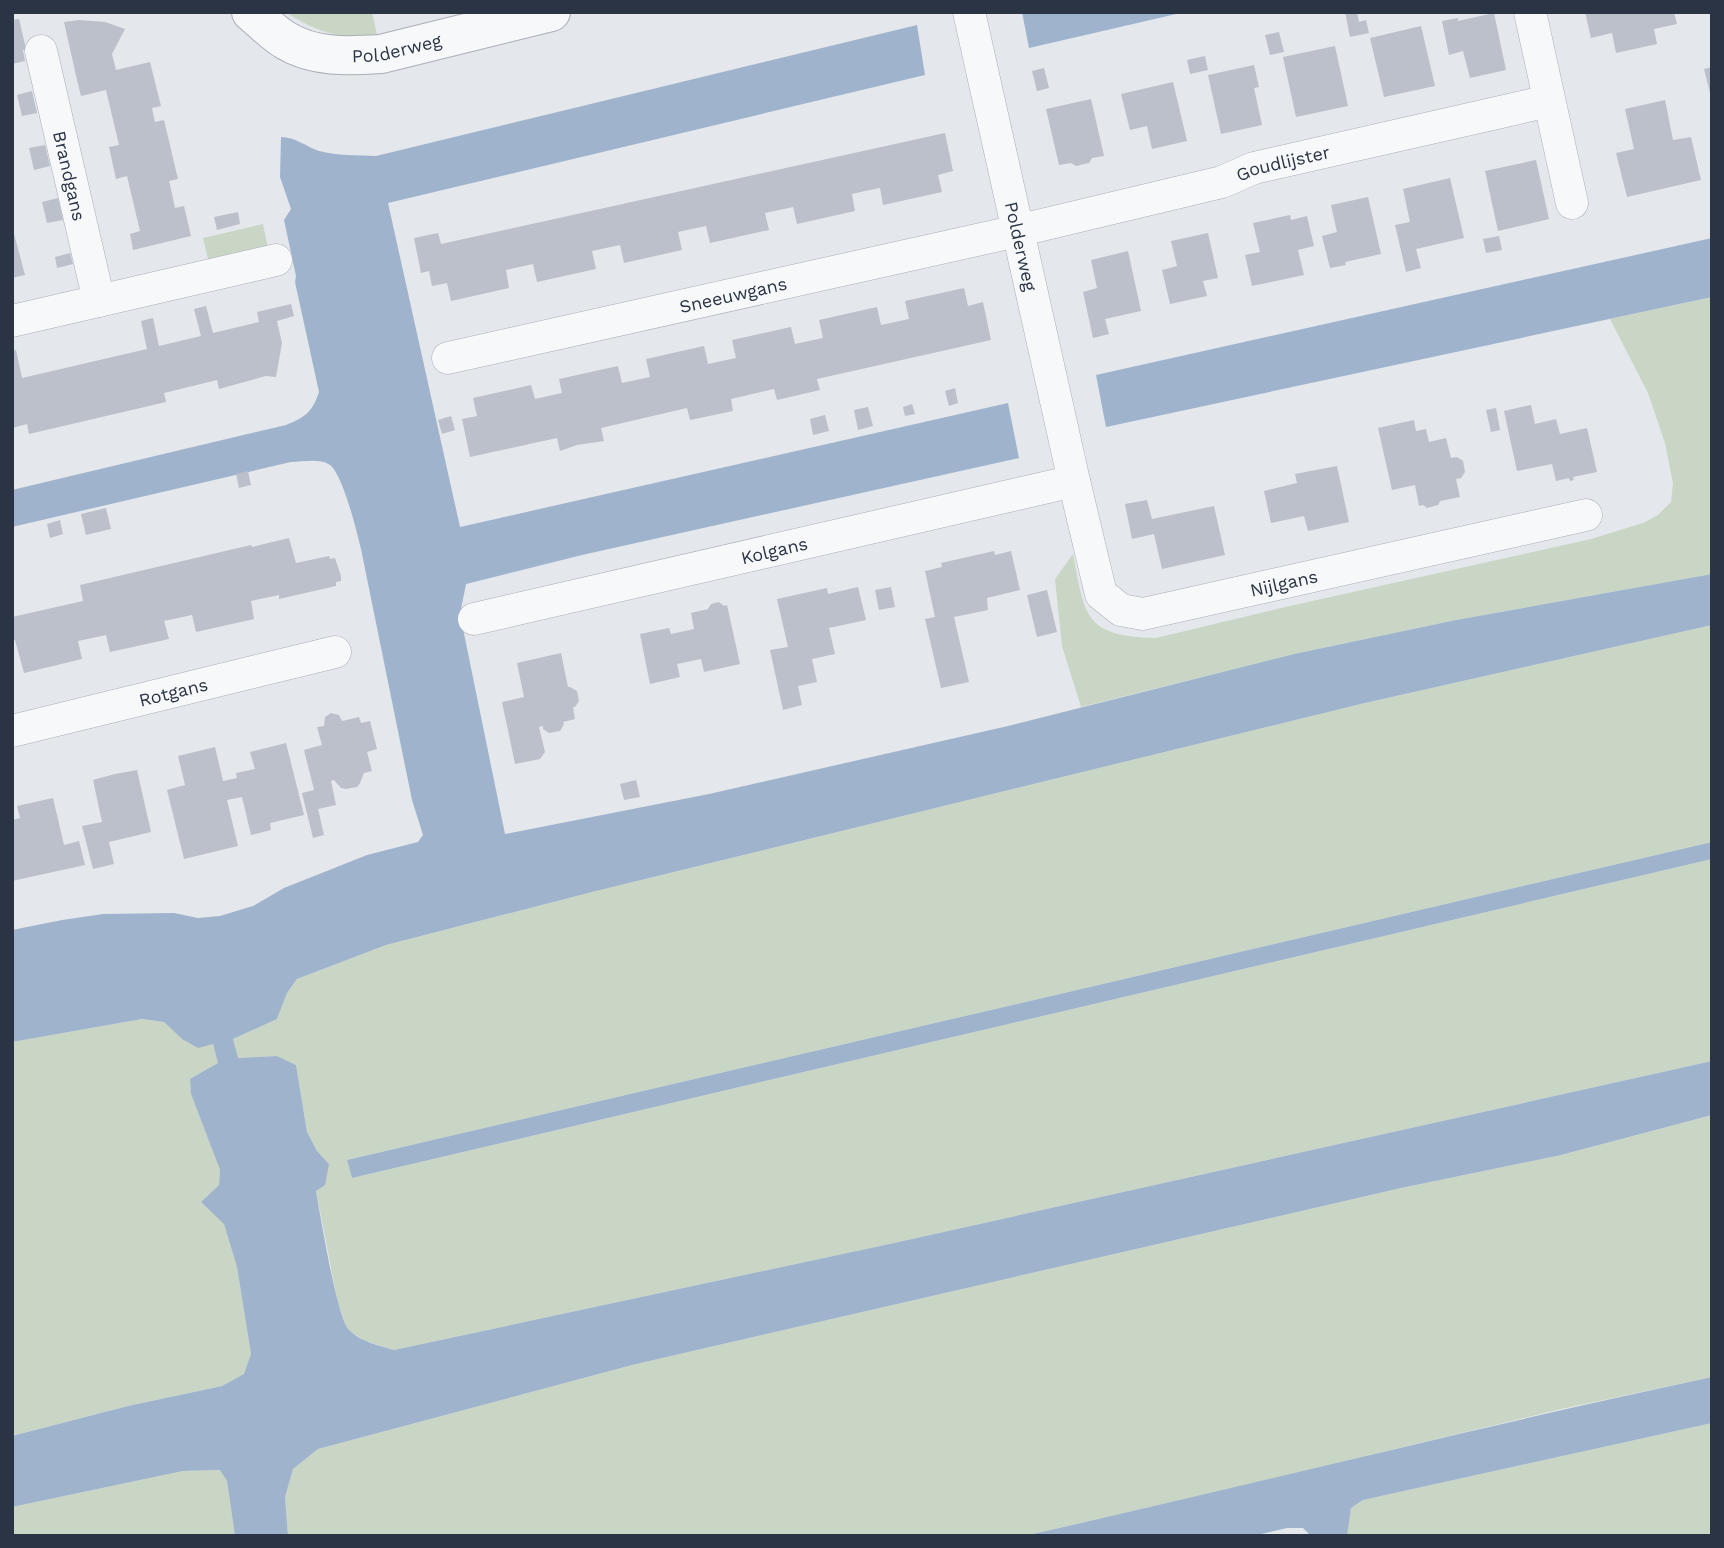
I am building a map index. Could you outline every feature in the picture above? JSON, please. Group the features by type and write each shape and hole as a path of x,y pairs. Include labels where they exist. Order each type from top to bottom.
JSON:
{"street":[{"name":"Polderweg","path":"251,12 283,39 299,48 324,55 356,55 381,54 551,12"},
{"name":"Polderweg","path":"969,12 1074,481"},
{"path":"1530,12 1572,203"},
{"name":"Brandgans","path":"41,51 99,301"},
{"name":"Goudlijster","path":"1017,231 1222,182 1254,168 1549,101"},
{"name":"Sneeuwgans","path":"448,358 1017,231"},
{"path":"12,321 276,260"},
{"name":"Nijlgans","path":"1074,481 1101,594 1121,610 1143,614 1586,515"},
{"name":"Kolgans","path":"474,619 1074,481"},
{"name":"Rotgans","path":"12,731 335,652"}],"green space":[{"path":"286,12 372,12 377,35 353,37 329,33"},
{"path":"263,224 268,249 209,263 203,238"},
{"path":"1712,297 1712,574 1456,620 1294,654 1081,707 1062,646 1055,579 1073,554 1081,594 1092,619 1115,633 1156,638 1591,539 1643,523 1658,515 1671,502 1673,483 1665,443 1648,393 1610,319"},
{"path":"1712,625 1712,842 347,1160 352,1178 1712,859 1712,1061 894,1243 394,1350 365,1341 347,1329 338,1304 316,1190 329,1164 317,1151 307,1132 296,1065 277,1056 237,1058 233,1039 277,1019 287,993 297,979 386,945 1365,703"},
{"path":"142,1019 164,1022 182,1039 213,1044 219,1063 190,1079 191,1094 220,1170 219,1185 201,1202 224,1223 237,1267 251,1354 245,1374 222,1386 128,1406 12,1436 12,1042"},
{"path":"1712,1115 1712,1377 1561,1409 1024,1536 288,1536 285,1497 293,1469 318,1449 632,1365 1401,1188 1561,1155"},
{"path":"1712,1423 1712,1536 1347,1536 1351,1508 1363,1500"},
{"path":"221,1470 227,1481 235,1536 12,1536 12,1507 183,1471"}],"water":[{"path":"1022,12 1185,12 1029,48"},
{"path":"917,25 925,75 388,203 460,527 1008,403 1019,458 582,555 466,584 460,614 505,834 709,794 1008,726 1294,654 1456,620 1712,574 1712,625 1365,703 596,891 386,945 297,979 287,993 277,1019 233,1039 238,1058 277,1056 296,1065 307,1132 317,1151 329,1164 325,1185 316,1191 334,1287 349,1330 364,1340 394,1350 894,1243 1712,1061 1712,1115 1561,1155 1401,1188 632,1365 318,1449 293,1469 285,1497 288,1536 235,1536 227,1481 220,1470 183,1471 12,1507 12,1436 128,1406 222,1386 244,1374 251,1354 237,1267 224,1224 201,1202 219,1185 220,1170 191,1094 190,1079 218,1063 213,1044 198,1048 182,1039 164,1022 142,1019 12,1042 12,930 103,914 174,913 198,918 220,916 253,906 284,888 367,855 418,842 423,835 412,800 359,541 340,480 330,465 316,461 291,462 12,527 12,490 286,425 303,417 314,405 319,392 284,220 291,209 280,177 281,137 291,138 326,153 376,156"},
{"path":"1712,238 1712,297 1106,427 1096,375"},
{"path":"1712,842 1712,859 352,1178 347,1160"},
{"path":"1712,1377 1712,1423 1363,1500 1351,1508 1347,1536 1311,1536 1303,1528 1287,1528 1253,1536 1024,1536 1540,1415"}],"building":[{"path":"1345,12 1357,12 1359,22 1366,20 1369,33 1350,37"},
{"path":"1585,12 1674,12 1677,24 1654,29 1657,44 1616,53 1612,33 1591,38"},
{"path":"1494,13 1506,70 1470,78 1463,51 1449,55 1442,21 1458,18 1458,21"},
{"path":"19,19 26,49 23,50 25,61 12,64 12,20"},
{"path":"64,22 105,22 125,29 112,54 116,70 150,62 161,106 152,108 155,122 164,120 178,179 169,181 175,208 184,206 191,236 133,250 130,234 140,231 127,176 116,179 109,147 119,145 106,90 81,96 77,80"},
{"path":"1421,26 1435,86 1384,97 1370,38"},
{"path":"1279,32 1284,52 1270,55 1265,35"},
{"path":"1335,46 1348,106 1296,117 1283,57"},
{"path":"1205,56 1208,70 1190,74 1187,60"},
{"path":"1254,65 1259,87 1254,88 1262,125 1221,134 1208,75"},
{"path":"1712,67 1712,97 1711,97 1704,69"},
{"path":"1044,68 1049,88 1037,91 1032,71"},
{"path":"1173,82 1187,141 1152,149 1147,126 1130,130 1121,94"},
{"path":"32,91 37,113 22,116 17,95"},
{"path":"1091,99 1104,156 1092,158 1089,163 1076,166 1071,163 1059,165 1046,109"},
{"path":"1665,100 1673,140 1691,137 1701,180 1627,197 1616,153 1634,149 1625,109"},
{"path":"945,133 953,171 938,175 942,192 883,205 880,188 865,191 852,194 855,211 797,224 793,207 765,213 769,230 710,243 706,226 678,232 682,250 624,263 620,245 592,251 596,269 537,282 533,264 506,270 509,288 451,301 447,283 432,286 429,271 421,273 414,238 438,233 441,244"},
{"path":"45,145 50,166 34,170 29,148"},
{"path":"1536,160 1549,219 1498,231 1485,171"},
{"path":"1450,178 1464,238 1416,249 1421,268 1406,272 1395,225 1410,222 1403,189"},
{"path":"1368,197 1381,254 1330,268 1322,236 1337,232 1331,205"},
{"path":"58,198 63,220 47,223 42,202"},
{"path":"238,212 240,224 217,230 214,217"},
{"path":"1290,215 1291,220 1307,216 1314,246 1298,250 1304,275 1252,286 1245,255 1260,252 1253,223"},
{"path":"12,226 25,275 12,278"},
{"path":"1208,233 1218,278 1203,281 1207,296 1170,304 1162,270 1177,266 1171,241"},
{"path":"1499,236 1502,250 1486,253 1483,239"},
{"path":"1128,251 1141,311 1105,319 1109,334 1093,338 1083,292 1097,288 1091,260"},
{"path":"70,253 73,264 57,268 55,257"},
{"path":"964,288 968,306 983,302 991,340 817,379 820,390 777,400 774,389 731,399 733,411 690,420 687,408 601,428 604,441 560,451 557,438 470,457 462,419 477,416 473,398 531,385 535,399 562,393 559,379 618,366 622,383 650,377 646,359 704,346 708,364 736,358 732,340 791,327 795,344 823,338 819,320 877,307 881,325 909,319 905,301"},
{"path":"291,304 294,316 277,321 282,343 276,377 266,376 219,389 217,380 164,393 166,402 29,434 27,424 12,428 12,351 16,350 22,378 147,349 141,321 153,318 159,346 201,336 194,309 206,306 213,333 259,322 257,312"},
{"path":"955,388 958,403 949,406 945,391"},
{"path":"912,404 915,414 905,416 903,407"},
{"path":"1531,405 1535,424 1556,419 1560,434 1587,428 1597,472 1573,477 1574,480 1570,481 1569,478 1556,481 1552,464 1517,471 1504,411"},
{"path":"868,407 873,426 858,430 854,410"},
{"path":"1496,408 1500,430 1491,432 1486,410"},
{"path":"825,415 829,431 813,435 810,419"},
{"path":"451,416 455,430 442,434 438,420"},
{"path":"1414,420 1416,431 1426,429 1429,442 1446,438 1451,458 1457,457 1463,461 1465,472 1461,478 1456,479 1460,497 1440,501 1438,505 1427,508 1419,506 1415,485 1392,490 1378,428"},
{"path":"1337,466 1349,522 1308,531 1304,516 1271,523 1264,491 1297,483 1295,474"},
{"path":"248,471 251,485 239,488 236,474"},
{"path":"1147,500 1152,519 1214,506 1225,555 1162,569 1154,534 1132,539 1125,504"},
{"path":"106,508 111,529 86,535 81,514"},
{"path":"60,520 63,534 50,538 47,524"},
{"path":"289,538 296,563 329,556 330,559 335,558 341,581 336,582 336,586 279,599 279,595 251,601 254,619 196,632 192,615 164,621 169,639 110,652 106,635 78,641 82,659 24,673 15,640 12,641 12,617 83,601 80,585"},
{"path":"994,551 995,555 1011,551 1020,590 987,598 988,610 954,617 969,682 941,688 925,619 935,617 925,571 942,567 941,563"},
{"path":"858,587 866,620 829,628 835,654 812,659 817,682 798,686 802,705 783,710 770,650 788,647 777,599 827,588 828,594"},
{"path":"891,587 895,607 879,610 875,590"},
{"path":"1047,590 1057,632 1037,637 1027,595"},
{"path":"719,602 727,605 740,664 704,672 701,659 677,664 680,677 650,684 640,634 669,628 671,634 694,629 691,613 708,609 711,604"},
{"path":"561,653 568,687 577,691 579,701 573,707 575,719 563,722 560,731 549,733 543,726 539,727 545,752 540,759 515,764 502,702 524,697 517,663"},
{"path":"331,713 339,715 342,721 359,717 361,723 370,721 377,749 367,752 372,771 364,773 357,787 341,788 334,780 331,781 336,805 318,809 324,835 313,838 302,793 314,790 304,750 322,745 317,727 324,726 325,717"},
{"path":"286,743 304,815 270,823 271,830 251,835 242,797 227,800 238,846 184,859 167,790 185,785 178,756 215,747 223,781 237,778 236,773 255,769 250,752"},
{"path":"137,770 151,832 109,842 114,864 93,869 82,826 102,822 93,780"},
{"path":"636,780 640,797 624,800 620,784"},
{"path":"53,798 64,845 79,841 85,865 12,881 12,820 20,818 17,806"}]}
